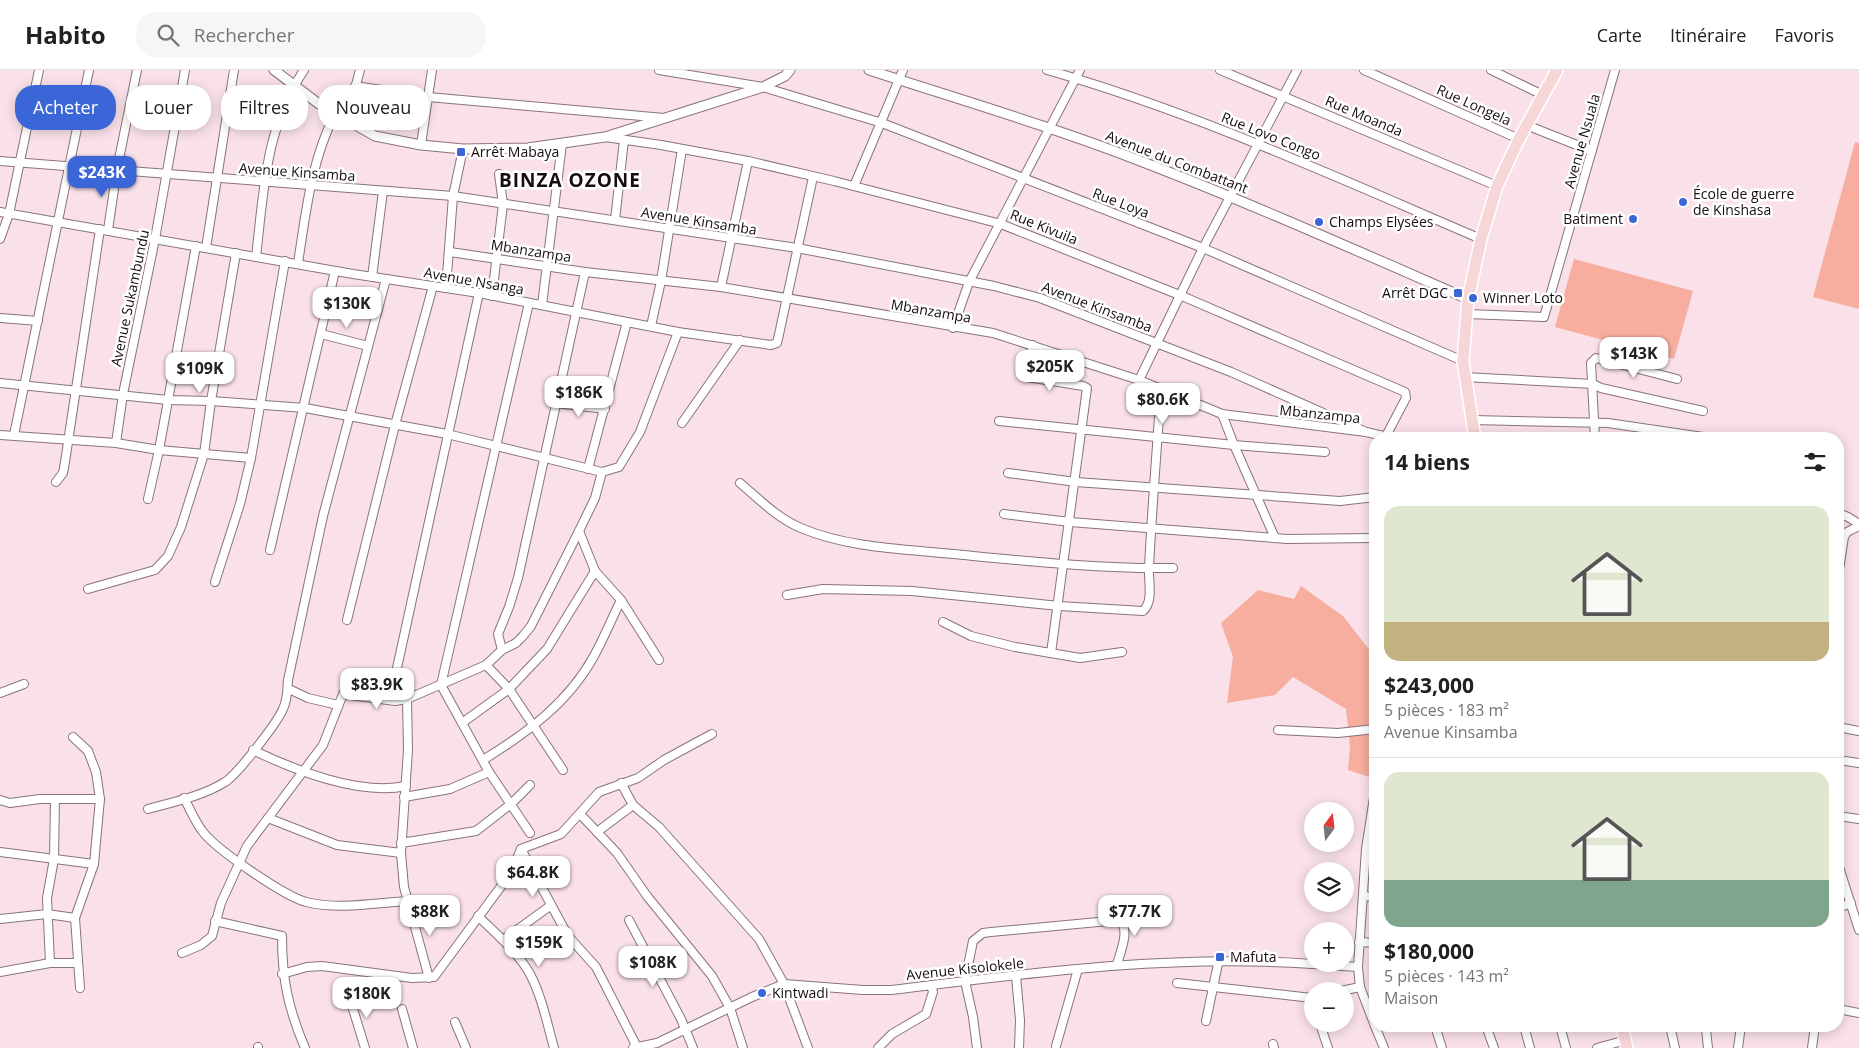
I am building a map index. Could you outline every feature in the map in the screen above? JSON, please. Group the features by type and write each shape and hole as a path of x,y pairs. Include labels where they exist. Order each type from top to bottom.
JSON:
{"main road":[{"path":"1474,432 1463,361 1468,299 1481,239 1497,186 1526,125 1557,70"}],"street":[{"path":"0,239 10,214 39,70"},
{"path":"14,435 89,70"},
{"path":"56,482 63,473 104,229 137,70"},
{"name":"Avenue Sukambundu","path":"116,443 123,394 155,238 185,70"},
{"path":"206,248 234,70"},
{"path":"274,70 294,85 304,70"},
{"path":"355,85 360,70"},
{"path":"429,90 432,70"},
{"name":"Rue Loya","path":"659,70 763,87 882,124 1203,248 1463,361"},
{"path":"363,130 375,136 421,146 528,148 562,144 605,137 668,118 763,87 785,76 790,70"},
{"name":"Avenue du Combattant","path":"869,70 1051,128 1231,196 1468,299"},
{"path":"854,186 882,124 903,70"},
{"name":"Rue Lovo Congo","path":"1048,70 1172,110 1258,143 1481,239"},
{"path":"953,328 970,282 1001,224 1022,178 1051,128 1080,70"},
{"name":"Rue Moanda","path":"1220,70 1497,186"},
{"path":"1139,380 1182,296 1203,248 1297,70"},
{"name":"Rue Longela","path":"1364,70 1519,139"},
{"path":"1491,70 1543,95"},
{"name":"Avenue Nsuala","path":"1467,314 1544,317 1615,70"},
{"path":"429,97 668,118"},
{"path":"1526,125 1592,151"},
{"path":"256,257 264,182 275,130"},
{"path":"298,263 310,186 319,151 328,130"},
{"path":"421,146 423,130"},
{"name":"Rue Kivuila","path":"605,137 682,148 748,161 1001,224 1182,296 1405,392 1406,398 1388,432"},
{"path":"614,220 624,140"},
{"path":"542,305 562,144"},
{"path":"446,288 453,196 463,148"},
{"path":"652,326 670,229 682,148"},
{"name":"Avenue Kinsamba","path":"0,161 453,196 554,210 732,240 797,248 970,282 1040,298 1231,372 1366,432"},
{"path":"720,287 732,240 748,161"},
{"path":"492,296 503,204 500,174"},
{"name":"Avenue Nsanga","path":"0,212 336,271 492,296 678,332 771,344 776,342 788,300 797,248 813,177"},
{"path":"372,277 383,191"},
{"path":"148,499 159,450 196,246"},
{"name":"Mbanzampa","path":"450,252 585,272 720,287 953,328 992,333 1139,380 1222,414 1369,433"},
{"path":"88,589 146,575 155,570 168,556 181,527 204,454 210,400 236,253"},
{"path":"215,582 240,504 261,404 285,261"},
{"path":"270,550 336,271"},
{"path":"502,650 498,634 518,578 585,272"},
{"path":"148,809 184,798 230,779 274,726 284,708 290,689 288,680 323,516 386,279"},
{"path":"347,620 395,425 433,286"},
{"path":"390,700 479,294"},
{"path":"529,303 494,445 441,685 489,772 530,833"},
{"path":"0,318 38,322"},
{"path":"588,469 627,322"},
{"path":"0,383 168,400 210,400 305,408 448,434 602,472 618,467 640,432 678,332"},
{"path":"321,334 368,346"},
{"path":"682,423 740,340"},
{"path":"1033,345 1026,372 1027,377 1088,388 1059,606 1051,652"},
{"path":"1594,432 1591,363 1596,358 1677,379"},
{"path":"1464,377 1593,384 1601,388 1703,411"},
{"path":"787,595 823,589 912,591 1059,606 1144,611 1148,608 1149,600 1149,568 1161,389"},
{"path":"556,403 605,409"},
{"path":"1222,414 1275,538"},
{"path":"1472,420 1594,422 1623,424 1657,432"},
{"path":"999,421 1083,431 1158,436 1234,445 1325,452"},
{"path":"0,435 116,443 159,450 250,458"},
{"path":"182,953 209,940 212,936 215,921 247,846 323,745 341,696 346,693 390,700 407,699 486,665 502,650 516,643 531,626 579,531 595,498 602,472"},
{"path":"1008,474 1076,482 1156,486 1340,501 1369,499"},
{"path":"740,483 780,517 822,535 902,549 1064,564 1173,568"},
{"path":"1004,514 1070,522 1275,538 1346,540 1369,538"},
{"path":"1844,515 1859,525 1847,532 1844,543"},
{"path":"579,531 595,570 621,600 658,660"},
{"path":"462,723 509,689 551,642 595,570"},
{"path":"483,760 535,725 554,708 594,657 621,600"},
{"path":"943,622 986,641 1080,658 1122,652"},
{"path":"486,665 509,689 535,725 563,770"},
{"path":"0,693 24,684"},
{"path":"290,689 308,698 338,705"},
{"path":"407,699 406,786 400,843 404,888 429,978"},
{"path":"1844,728 1859,731"},
{"path":"1278,730 1338,733 1369,730"},
{"path":"282,974 307,967 322,966 402,977 429,978 438,973 511,873 521,849 561,834 599,792 638,778 664,760 712,734"},
{"path":"73,737 88,751 96,772 100,799 94,864 74,918 80,988"},
{"path":"253,750 277,762 348,784 382,788 406,786"},
{"path":"1844,761 1859,763"},
{"path":"404,797 450,789 489,772"},
{"path":"621,783 634,805 659,827 748,924 759,939 784,984 808,1048"},
{"path":"400,843 476,830 511,804 530,786"},
{"path":"184,798 203,832 267,881 305,902 344,905 409,901"},
{"path":"0,800 10,803 55,799 100,799"},
{"path":"50,963 47,898 54,859 55,799"},
{"path":"597,832 634,805"},
{"path":"580,814 617,853 647,896 702,961 730,1008 743,1048"},
{"path":"1844,817 1859,819"},
{"path":"268,818 337,845 401,853"},
{"path":"1369,830 1358,967 1360,987 1369,1010"},
{"path":"521,849 550,906 568,936 596,967 639,1047"},
{"path":"0,852 94,864"},
{"path":"1844,883 1859,930"},
{"path":"1364,896 1369,896"},
{"path":"1844,905 1850,902"},
{"path":"503,940 550,906"},
{"path":"0,919 47,914 74,918"},
{"path":"478,916 503,940 523,964 533,982 554,1048"},
{"path":"629,920 686,1030 693,1048"},
{"path":"977,1048 973,1017 965,981 973,941 976,936 983,933 1034,927 1119,920 1124,924 1126,930 1118,965"},
{"path":"215,921 282,936 282,974 293,1018 306,1048"},
{"path":"1359,942 1369,943"},
{"path":"1206,1021 1219,960"},
{"name":"Avenue Kisolokele","path":"639,1047 686,1030 752,997 784,984 863,990 931,985 1118,965 1219,960 1304,964"},
{"path":"0,972 50,963 77,963"},
{"name":"Avenue Kisolokele","path":"1354,967 1358,967"},
{"path":"1056,1046 1078,969"},
{"path":"1016,976 1020,1020 1020,1048"},
{"path":"1177,983 1304,999"},
{"path":"878,1048 892,1034 926,1014 933,992 931,985"},
{"path":"1354,988 1360,987"},
{"path":"348,996 365,1048"},
{"path":"402,1009 413,1048"},
{"path":"1844,1011 1859,1013"},
{"path":"455,1022 466,1048"},
{"path":"1323,1032 1328,1048"},
{"path":"1377,1032 1384,1048"},
{"path":"1437,1032 1442,1048"},
{"path":"1488,1032 1494,1048"},
{"path":"1526,1032 1530,1048"},
{"path":"1562,1032 1566,1048"},
{"path":"1671,1032 1675,1048"},
{"path":"1706,1032 1708,1048"},
{"path":"1738,1048 1740,1032"},
{"path":"1812,1048 1814,1032"},
{"path":"1597,1048 1627,1044"}],"shaded area":[{"path":"1855,142 1859,143 1859,309 1813,297"},
{"path":"1574,259 1693,291 1674,359 1555,327"},
{"path":"1301,586 1343,616 1369,649 1369,777 1348,770 1350,746 1346,709 1293,677 1275,695 1227,703 1233,657 1221,623 1258,590 1294,599"}],"place":[{"name":"Arrêt Mabaya","path":"461,152"},
{"name":"École de guerre de Kinshasa","path":"1683,202"},
{"name":"Batiment","path":"1633,219"},
{"name":"Champs Elysées","path":"1319,222"},
{"name":"Arrêt DGC","path":"1458,293"},
{"name":"Winner Loto","path":"1473,298"},
{"name":"Mafuta","path":"1220,957"},
{"name":"Kintwadi","path":"762,993"}],"district":[{"name":"BINZA OZONE","path":"570,180"}]}
